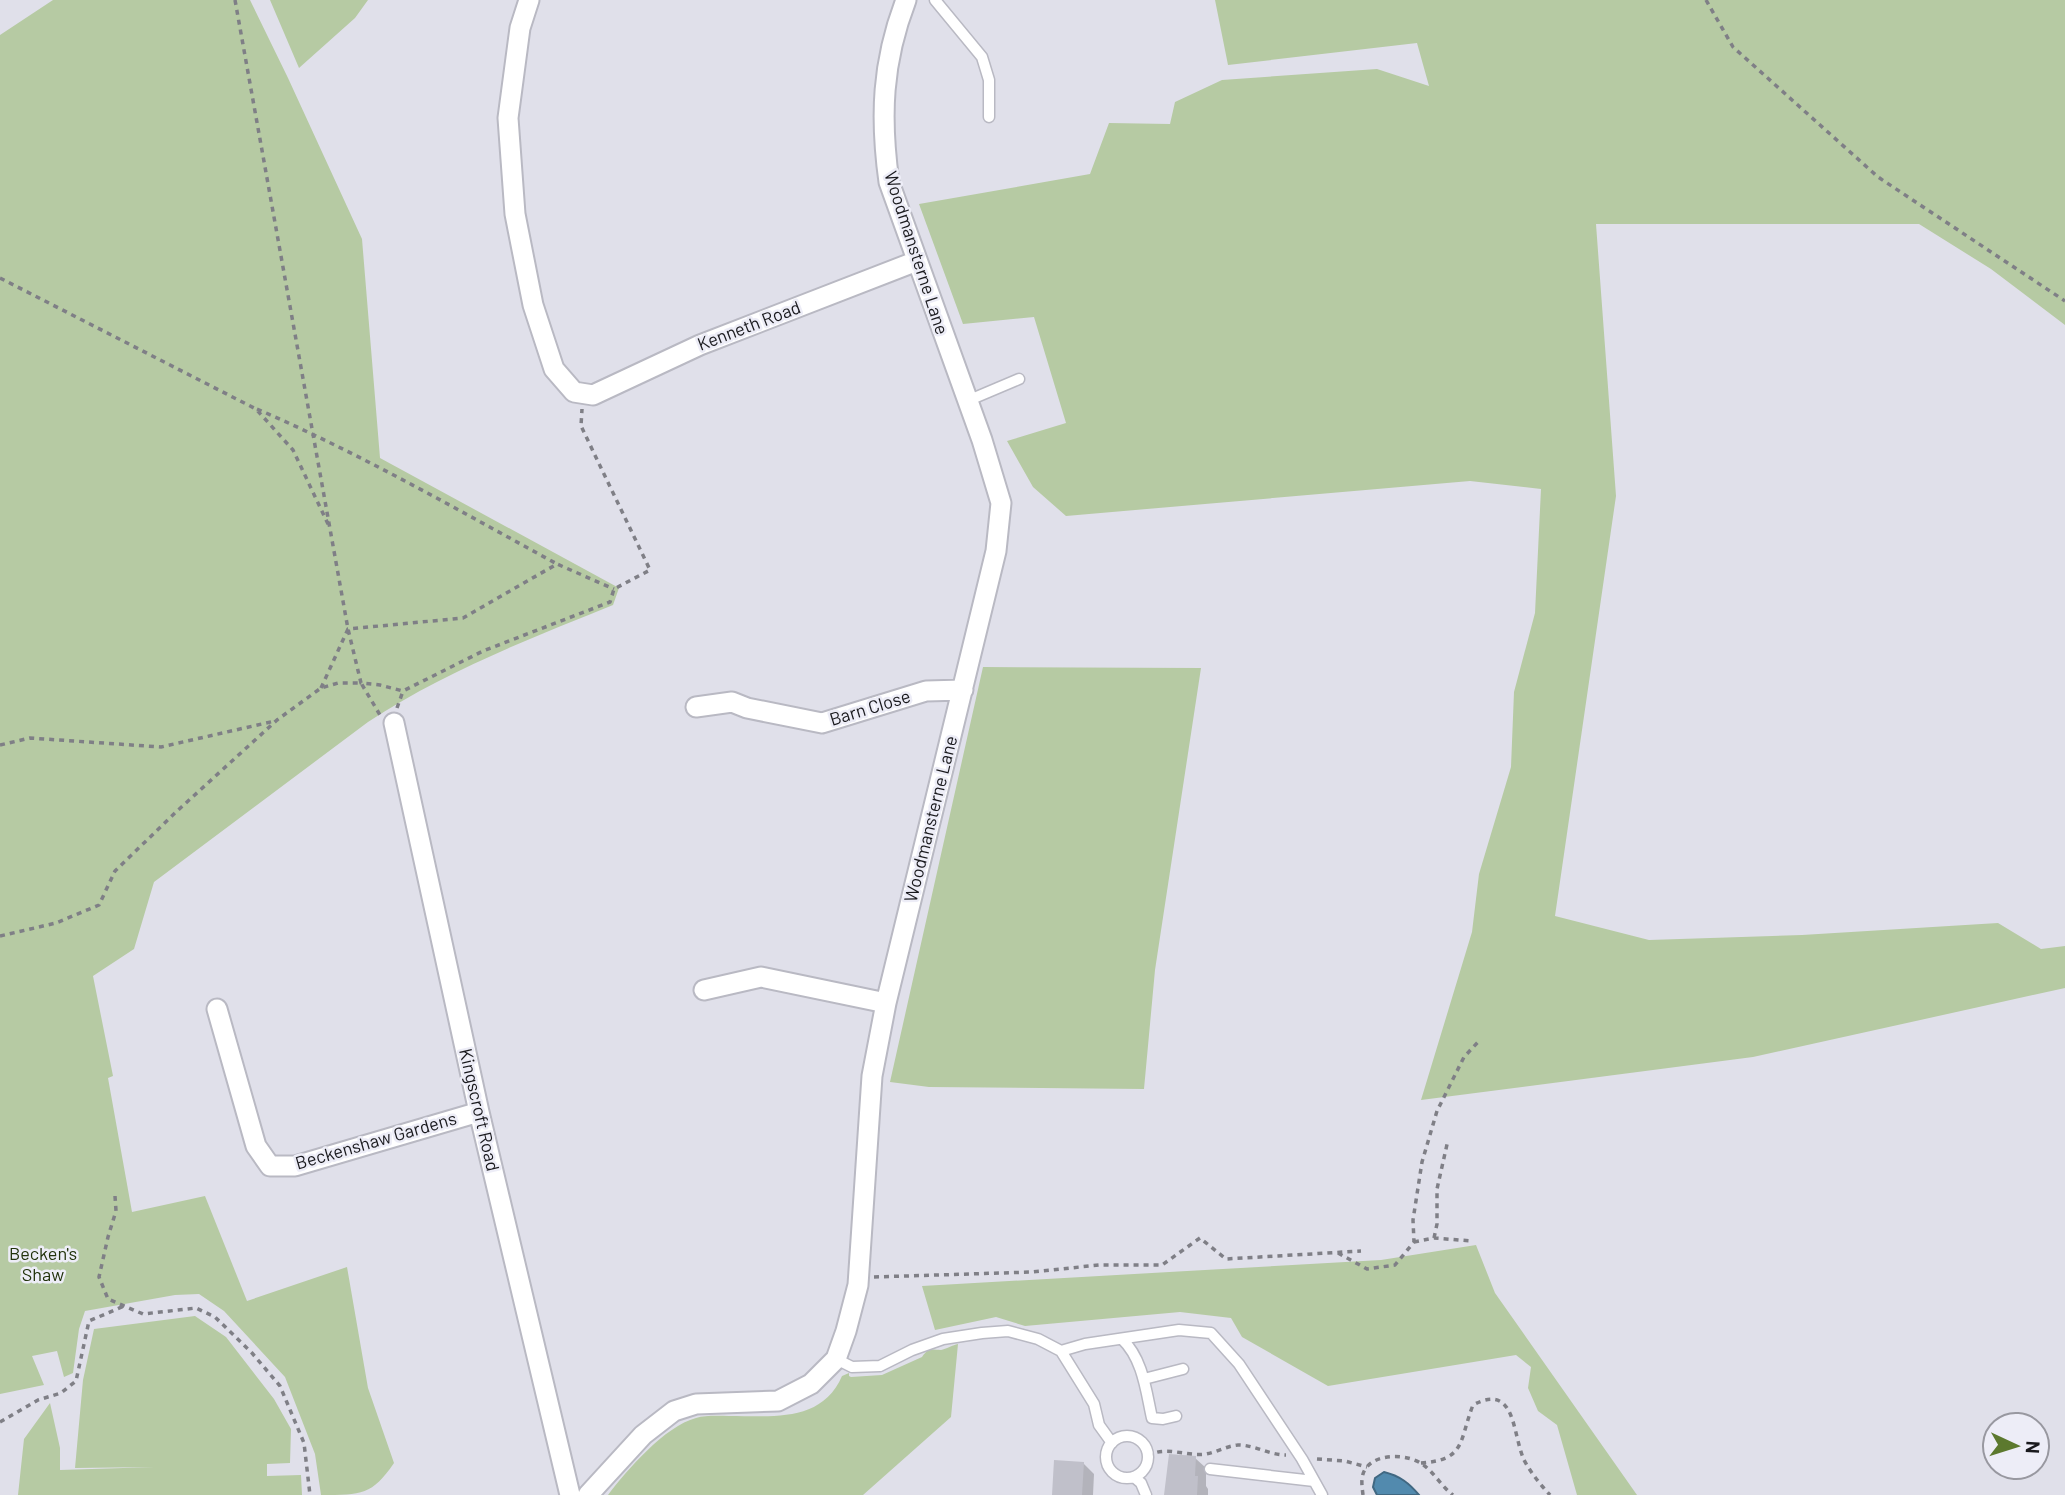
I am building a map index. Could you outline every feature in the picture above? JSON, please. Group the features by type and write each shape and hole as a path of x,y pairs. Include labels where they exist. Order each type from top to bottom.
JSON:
{"street":[{"path":"529,0 520,28 508,118 514,214 533,305 554,369 574,392 583,395"},
{"name":"Woodmansterne Lane","path":"588,1495 643,1435 674,1411 696,1404 778,1401 811,1384 836,1359 846,1331 858,1276 872,1076 886,1003 996,551 1001,503 889,182 885,151 886,74 889,51 906,0"},
{"name":"Kenneth Road","path":"583,395 593,395 700,345 917,261"},
{"name":"Barn Close","path":"696,707 732,702 747,708 822,723 926,691 962,690"},
{"name":"Kingscroft Road","path":"394,723 479,1112 570,1495"},
{"path":"704,990 761,977 886,1003"},
{"name":"Beckenshaw Gardens","path":"217,1009 256,1146 270,1166 295,1166 479,1112"}],"lane":[{"path":"935,0 982,57 989,80 989,117"},
{"path":"967,401 1019,379"},
{"path":"1061,1351 1085,1343 1179,1330 1212,1333 1239,1364 1303,1459 1322,1495"},
{"path":"836,1359 852,1367 880,1366 912,1350 943,1339 982,1333 1008,1331 1038,1339 1061,1351 1094,1404 1099,1425 1112,1443"},
{"path":"1122,1339 1132,1349 1144,1379 1152,1418 1176,1416"},
{"path":"1144,1379 1183,1369"},
{"path":"1124,1437 1131,1437 1143,1443 1148,1456 1144,1469 1133,1477 1120,1477 1110,1468 1106,1455 1112,1443 1124,1437"},
{"path":"1210,1469 1314,1480"},
{"path":"1133,1477 1141,1483 1146,1495"}],"path":[{"path":"235,0 348,629 361,683 379,714 394,723"},
{"path":"1706,0 1733,47 1878,177 2065,301"},
{"path":"0,278 256,409 369,461 557,564 614,589"},
{"path":"0,936 56,923 99,905 115,871 277,720 321,688 338,683 361,683 403,691 483,651 610,602 614,589 650,570 581,426 583,395"},
{"path":"256,409 293,450 331,531"},
{"path":"348,629 463,618 557,564"},
{"path":"321,688 348,629"},
{"path":"0,745 30,738 161,747 277,720"},
{"path":"1414,1242 1413,1220 1422,1162 1437,1111 1464,1057 1479,1041"},
{"path":"1434,1238 1437,1224 1437,1189 1448,1140"},
{"path":"115,1196 116,1211 99,1278 108,1299 143,1314 196,1308 215,1317 252,1353 280,1386 303,1443 310,1495"},
{"path":"858,1276 888,1278 1032,1272 1099,1265 1162,1265 1200,1238 1226,1259 1361,1251"},
{"path":"1336,1252 1367,1269 1395,1265 1414,1242 1434,1238 1472,1241"},
{"path":"0,1422 38,1400 61,1394 76,1381 89,1321 124,1306"},
{"path":"1421,1463 1440,1462 1451,1457 1458,1450 1473,1405 1484,1399 1494,1398 1510,1411 1523,1458 1550,1495"},
{"path":"1148,1456 1156,1451 1207,1454 1239,1445 1276,1455 1336,1460 1367,1467"},
{"path":"1363,1495 1362,1477 1367,1467 1377,1460 1394,1457 1411,1458 1421,1463 1454,1495"}],"green space":[{"name":"Becken's Shaw","path":"53,0 250,0 362,239 380,458 619,588 613,605 457,672 368,722 154,882 134,949 93,976 113,1076 108,1078 132,1212 205,1196 247,1301 347,1267 368,1388 394,1463 379,1482 356,1493 321,1495 315,1454 285,1377 224,1311 199,1294 175,1295 85,1311 79,1329 73,1373 64,1377 57,1351 32,1356 44,1385 0,1394 0,35"},
{"path":"270,0 368,0 355,18 299,68"},
{"path":"1215,0 2065,0 2065,325 1991,269 1919,224 1596,224 1616,496 1555,916 1649,940 1802,935 1998,923 2041,949 2065,946 2065,988 1753,1057 1421,1100 1472,932 1479,874 1511,767 1514,692 1535,613 1541,489 1470,481 1066,516 1033,487 1007,441 1066,423 1034,317 963,324 919,204 1090,174 1109,123 1170,124 1175,102 1222,80 1377,69 1429,86 1417,43 1228,65"},
{"path":"983,667 1201,668 1155,970 1144,1089 929,1087 890,1082"},
{"path":"1476,1245 1495,1293 1637,1495 1577,1495 1557,1425 1538,1411 1528,1388 1531,1367 1516,1355 1328,1386 1242,1337 1231,1318 1180,1312 1025,1326 996,1317 935,1330 922,1286 1381,1260"},
{"path":"195,1316 226,1337 274,1399 291,1429 290,1463 267,1464 267,1476 301,1475 302,1495 18,1495 24,1439 50,1403 60,1448 60,1470 155,1467 75,1468 83,1380 94,1329"},
{"path":"958,1344 951,1417 863,1495 608,1495 648,1450 684,1423 708,1416 794,1414 822,1402 842,1376 849,1373 851,1377 882,1375 922,1357 928,1350 941,1350"}],"water":[{"path":"1384,1472 1404,1481 1419,1495 1377,1495 1373,1487 1375,1478"}],"building":[{"path":"1169,1454 1196,1456 1197,1495 1164,1495"},
{"path":"1054,1460 1084,1462 1082,1495 1052,1495"}]}
